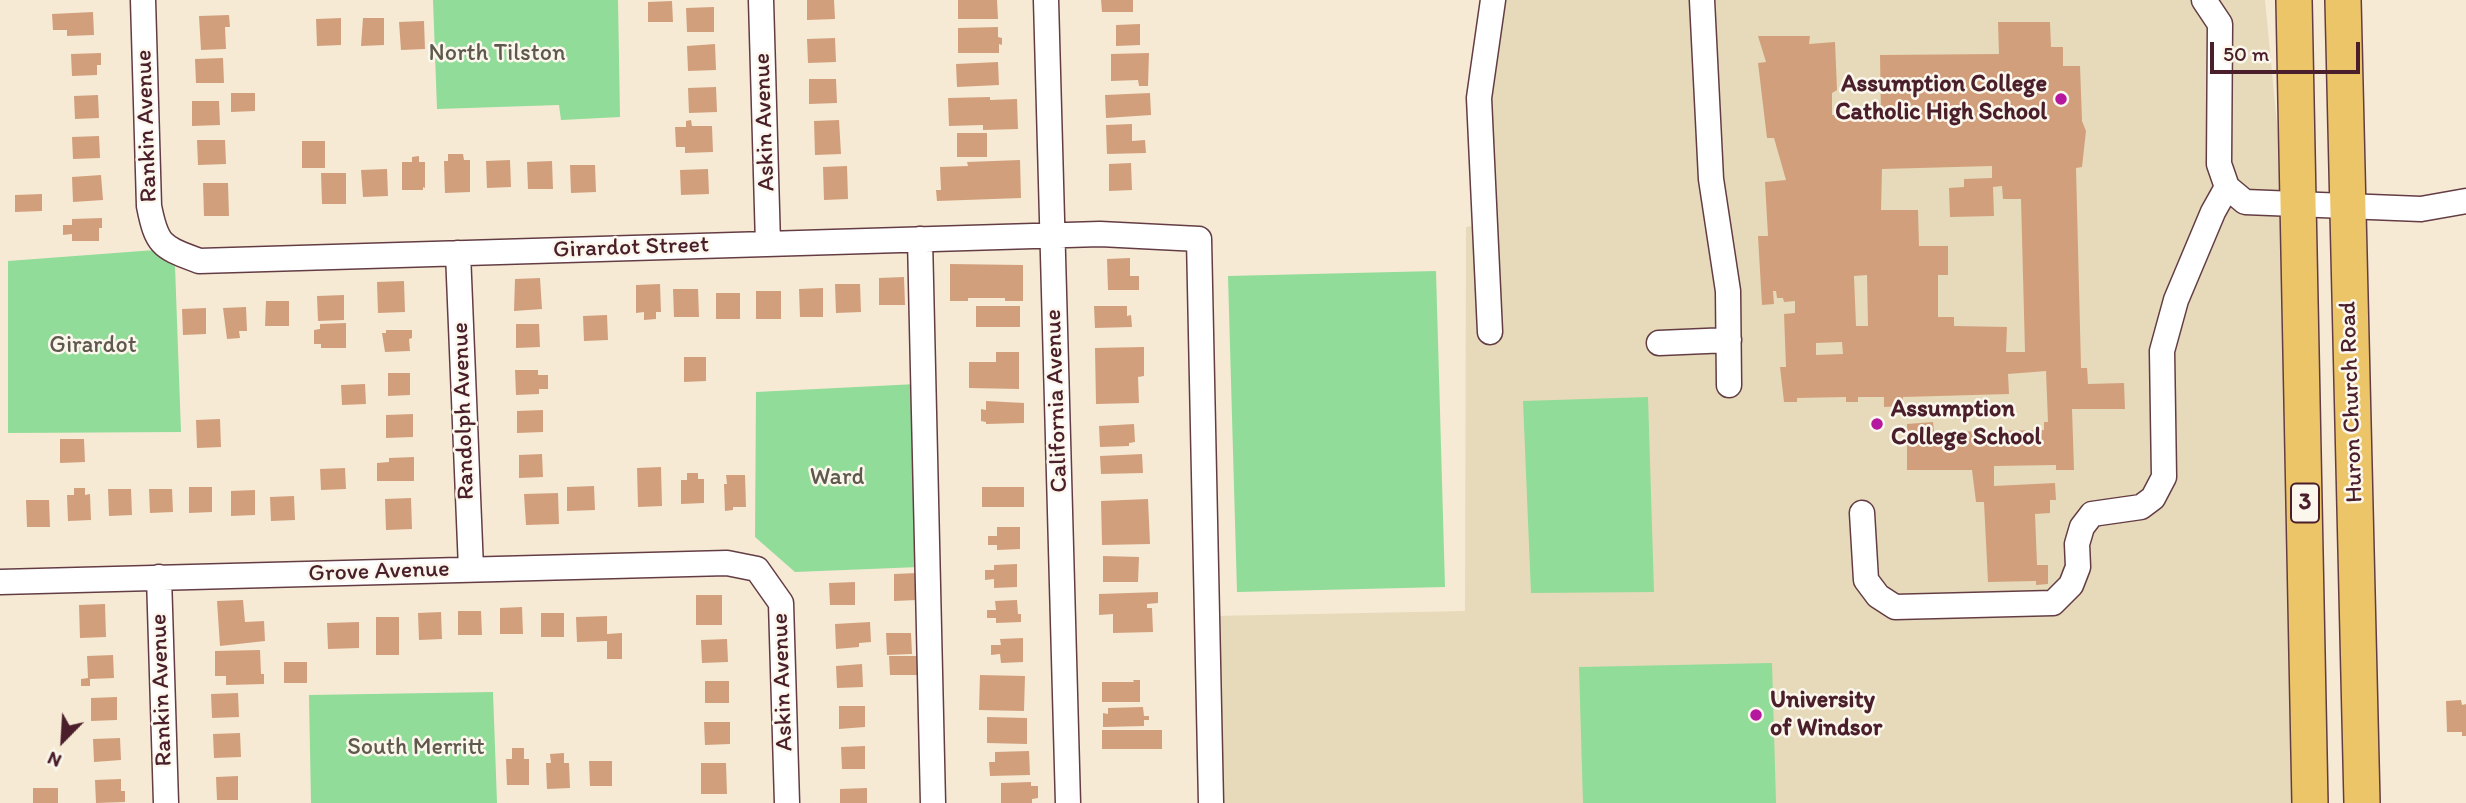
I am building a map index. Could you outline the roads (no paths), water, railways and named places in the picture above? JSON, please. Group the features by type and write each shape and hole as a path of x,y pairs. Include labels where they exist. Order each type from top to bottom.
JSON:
{"highway":[{"name":"Huron Church Road","path":"2294,0 2310,803"},
{"name":"Huron Church Road","path":"2343,0 2362,803"}],"street":[{"name":"Rankin Avenue","path":"143,0 149,206 153,227 165,248"},
{"name":"Askin Avenue","path":"761,0 768,244"},
{"name":"California Avenue","path":"1046,0 1068,803"},
{"path":"1490,332 1479,98 1493,0"},
{"path":"1702,0 1712,179 1728,291 1729,385"},
{"path":"2204,0 2220,24 2220,164 2227,187 2245,202 2421,209 2466,201"},
{"path":"1862,513 1866,580 1878,596 1895,607 2053,603 2071,585 2077,567 2077,544 2082,527 2092,514 2141,507 2153,498 2164,477 2162,351 2176,300 2213,212 2227,187"},
{"name":"Girardot Street","path":"165,248 199,261 1052,235 1100,234 1199,239 1211,803"},
{"path":"920,239 933,803"},
{"name":"Randolph Avenue","path":"458,253 471,569"},
{"path":"1659,343 1729,340"},
{"name":"Grove Avenue","path":"0,582 727,563 757,569"},
{"name":"Askin Avenue","path":"757,569 781,603 787,803"},
{"name":"Rankin Avenue","path":"159,577 166,803"}],"place":[{"name":"Assumption College Catholic High School","path":"2061,99"},
{"name":"Assumption College School","path":"1877,424"},
{"name":"University of Windsor","path":"1756,715"}],"park label":[{"name":"North Tilston","path":"497,54"},
{"name":"Girardot","path":"93,346"},
{"name":"Ward","path":"837,478"},
{"name":"South Merritt","path":"416,748"}]}
